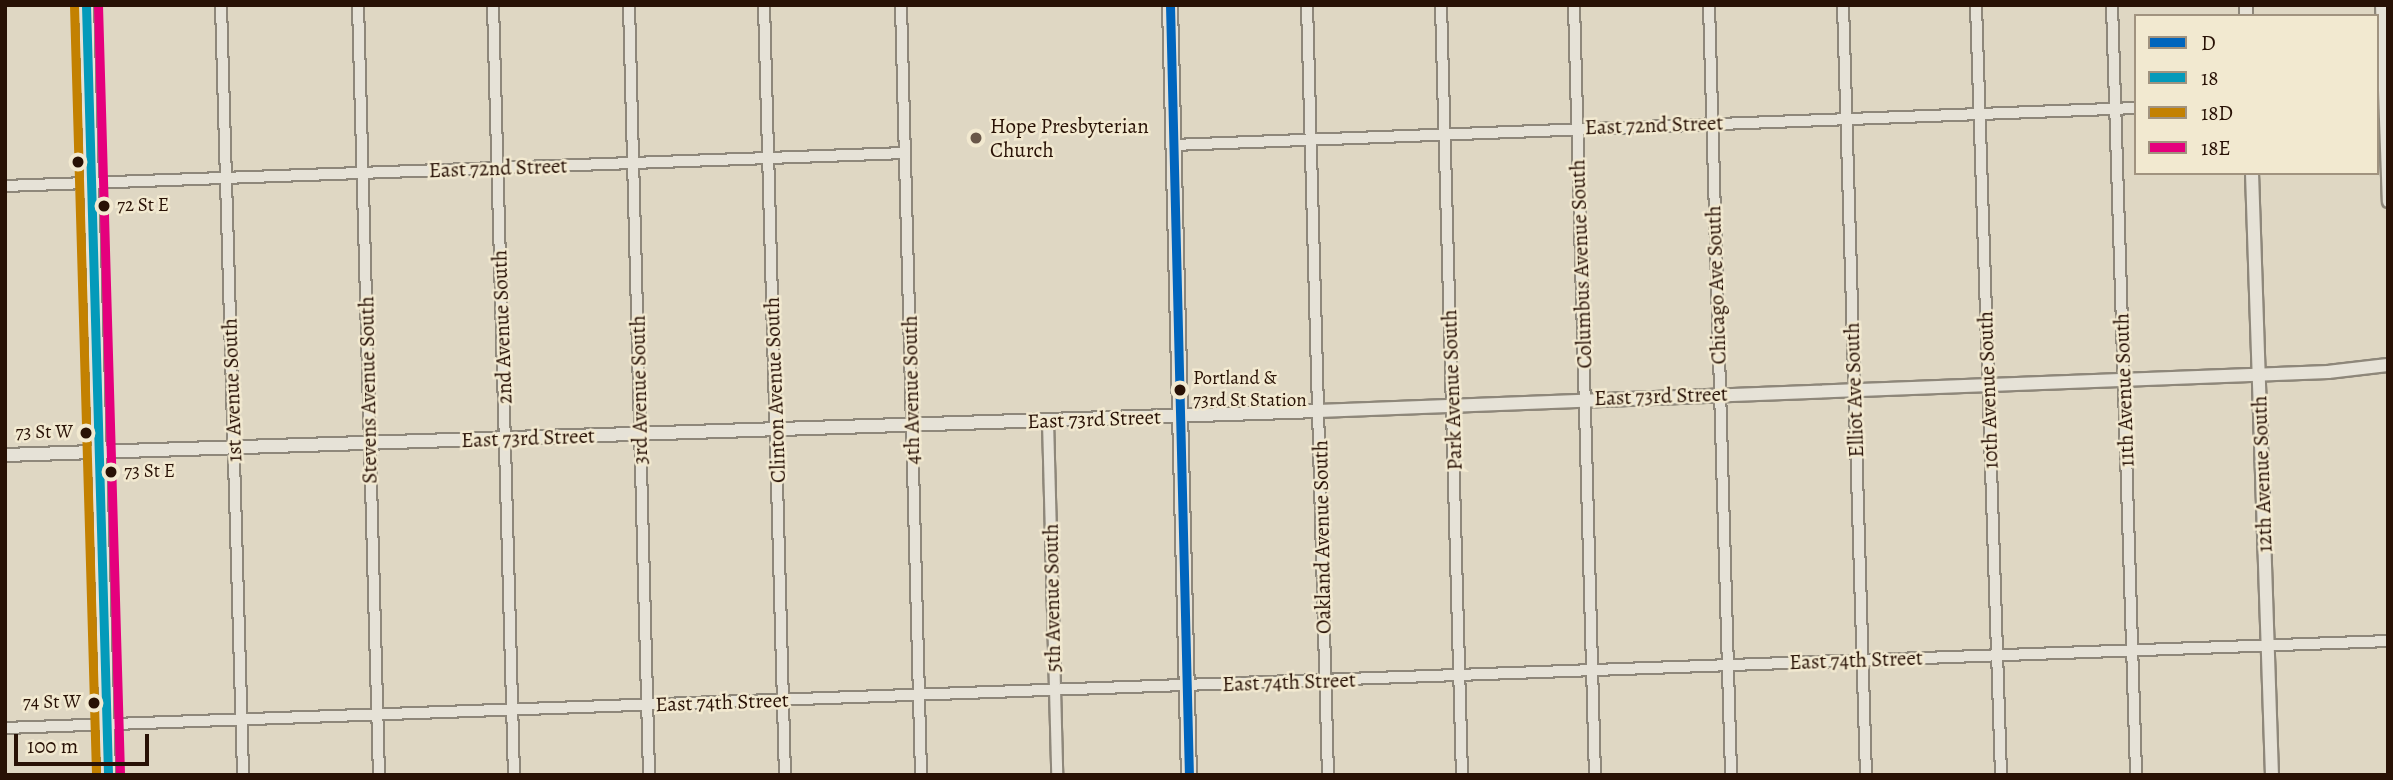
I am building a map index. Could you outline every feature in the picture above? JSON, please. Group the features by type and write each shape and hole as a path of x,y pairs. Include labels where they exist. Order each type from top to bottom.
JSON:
{"main road":[{"path":"86,5 108,775"},
{"path":"1170,5 1189,775"}],"street":[{"name":"1st Avenue South","path":"221,5 243,775"},
{"name":"Stevens Avenue South","path":"358,5 379,775"},
{"name":"2nd Avenue South","path":"493,5 514,775"},
{"name":"3rd Avenue South","path":"629,5 649,775"},
{"name":"Clinton Avenue South","path":"764,5 785,775"},
{"name":"4th Avenue South","path":"901,5 921,775"},
{"name":"Oakland Avenue South","path":"1307,5 1328,775"},
{"name":"Park Avenue South","path":"1441,5 1462,775"},
{"name":"Columbus Avenue South","path":"1574,5 1595,775"},
{"name":"Chicago Ave South","path":"1709,5 1731,775"},
{"name":"Elliot Ave South","path":"1843,5 1866,775"},
{"name":"10th Avenue South","path":"1976,5 2001,775"},
{"name":"11th Avenue South","path":"2112,5 2136,775"},
{"path":"2381,5 2388,202"},
{"name":"East 72nd Street","path":"1173,145 2134,108"},
{"name":"East 72nd Street","path":"5,186 905,153"},
{"name":"12th Avenue South","path":"2252,175 2272,775"},
{"name":"East 73rd Street","path":"5,455 1318,411 2258,374 2388,365"},
{"name":"5th Avenue South","path":"1048,421 1057,775"},
{"name":"East 74th Street","path":"5,728 2388,641"}],"transit line":[{"name":"18D","path":"74,5 96,775"},
{"name":"18","path":"86,5 108,775"},
{"name":"18E","path":"98,5 120,775"},
{"name":"D","path":"1170,5 1189,775"}],"place":[{"name":"Hope Presbyterian Church","path":"976,138"},
{"name":"72 St E","path":"104,206"},
{"name":"Portland & 73rd St Station","path":"1180,390"},
{"name":"73 St W","path":"86,433"},
{"name":"73 St E","path":"111,472"},
{"name":"74 St W","path":"94,703"}]}
